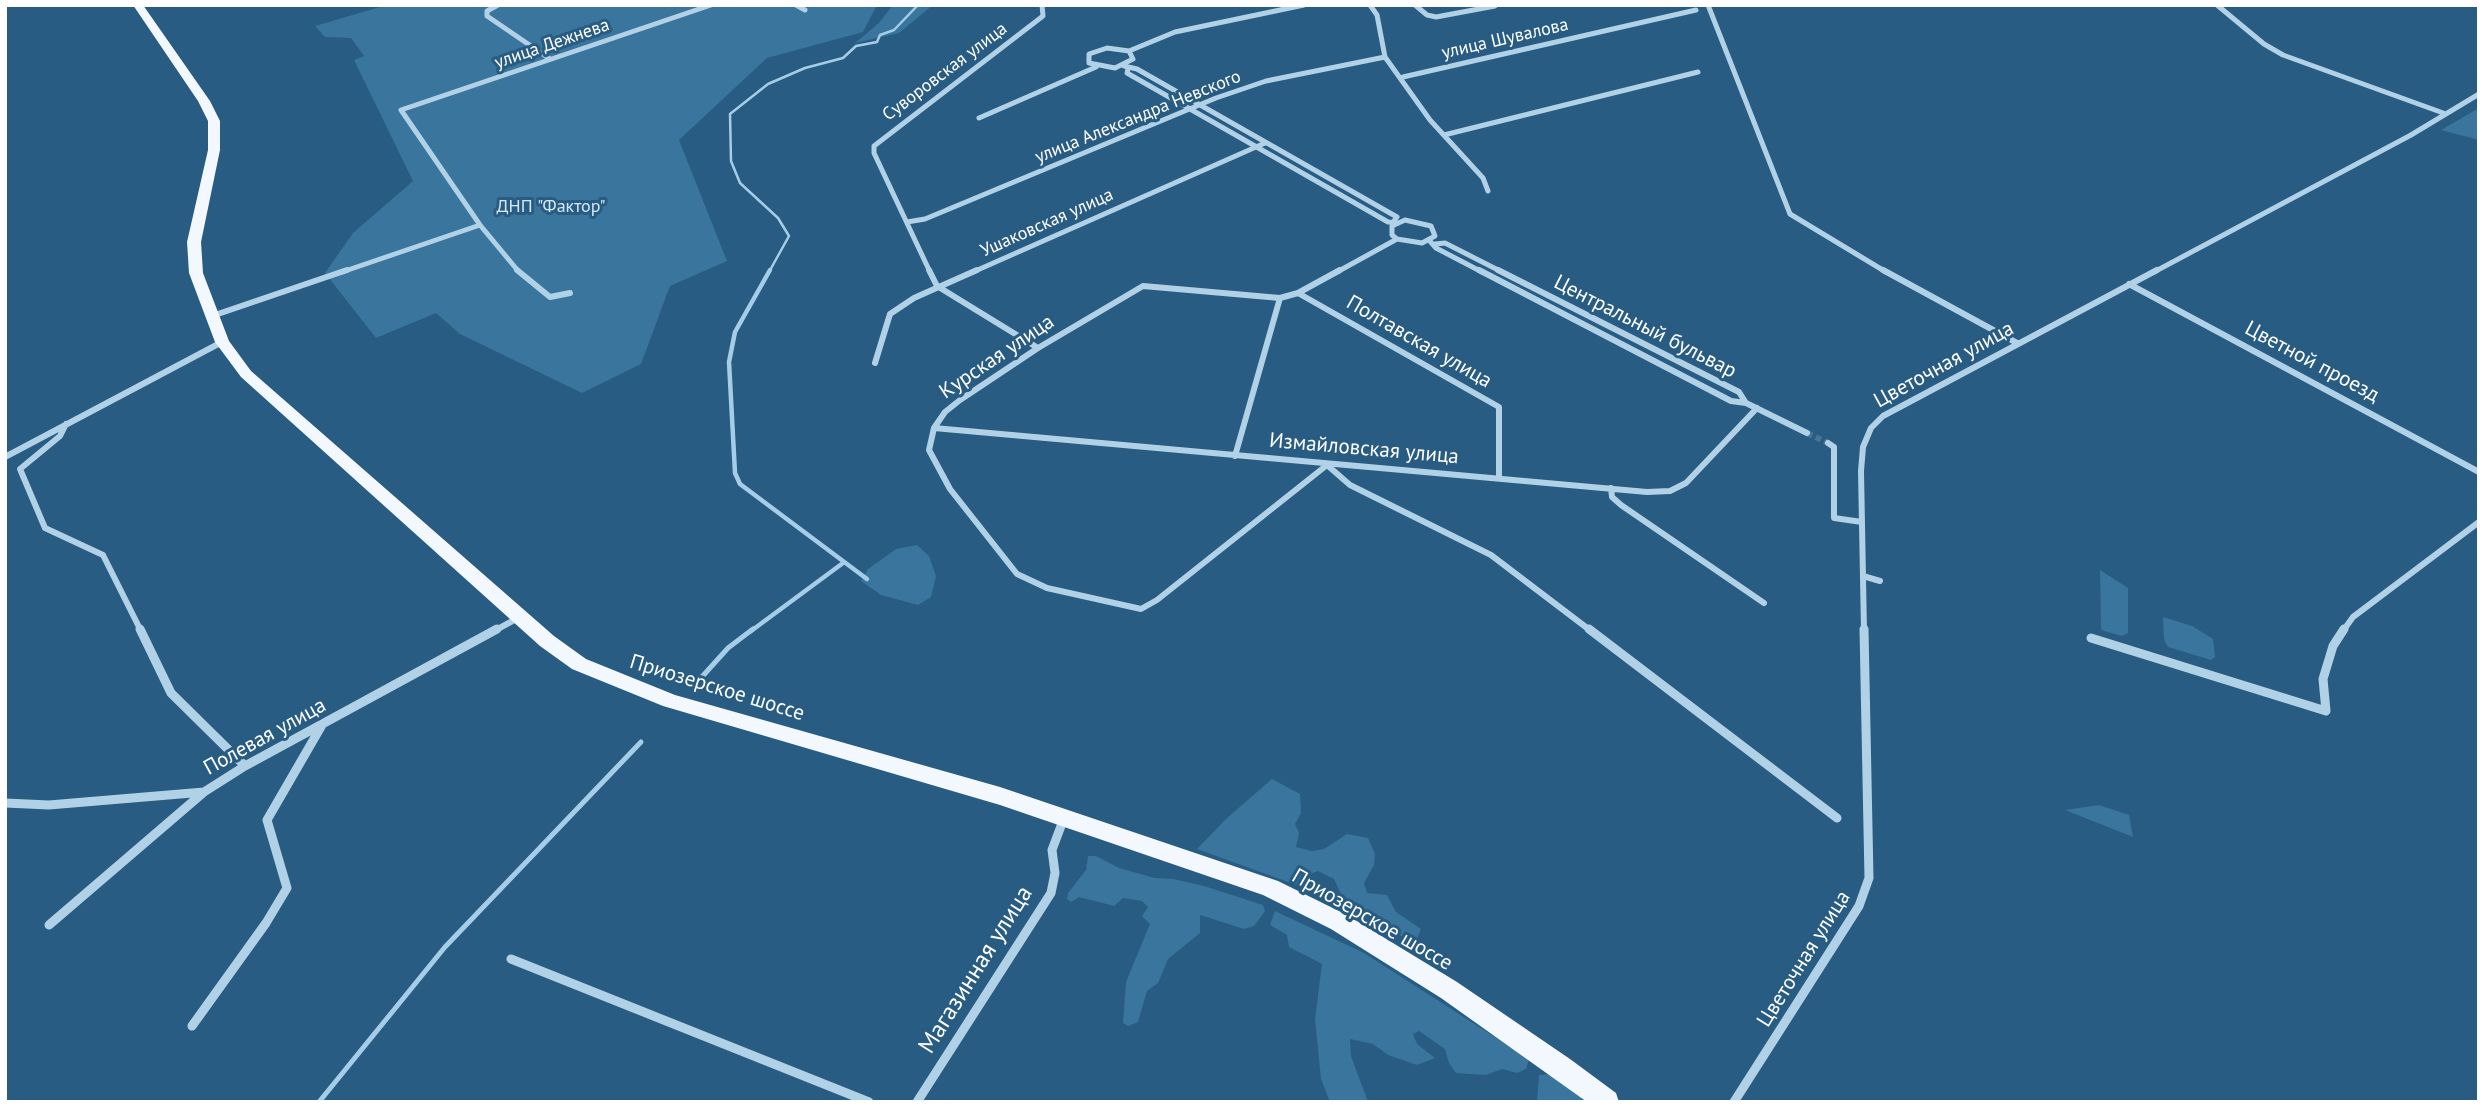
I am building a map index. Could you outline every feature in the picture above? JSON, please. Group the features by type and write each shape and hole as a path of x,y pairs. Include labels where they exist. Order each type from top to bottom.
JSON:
{"main road":[{"name":"Приозерское шоссе","path":"138,5 204,101 214,121 214,150 194,242 196,273 222,342 246,374 519,618 579,664 634,689 1065,817 1270,888 1339,922 1472,1005 1606,1102"}],"street":[{"path":"498,5 487,11 487,16 550,59"},
{"name":"улица Дежнева","path":"480,225 401,110 711,5"},
{"path":"796,5 805,10"},
{"name":"Суворовская улица","path":"937,286 874,153 874,146 1043,16 1042,5"},
{"path":"1096,67 1087,59 1096,50 1119,48 1129,51 1175,32 1304,5"},
{"path":"1370,5 1377,15 1385,57 1444,135 1483,178 1488,191"},
{"path":"1415,5 1427,15 1436,17 1495,6"},
{"path":"1709,5 1790,214 1866,261 2017,343"},
{"path":"2217,5 2264,44 2283,55 2446,114"},
{"name":"улица Шувалова","path":"1403,78 1696,10"},
{"path":"1126,67 1133,59 1129,51"},
{"name":"улица Александра Невского","path":"907,222 925,219 1191,109 1266,82 1385,57"},
{"path":"979,118 1096,67 1137,69 1397,217 1391,231 1397,239 1298,293 1280,298 1235,456"},
{"name":"Центральный бульвар","path":"1126,67 1127,73 1388,222 1415,220 1432,226 1435,236 1432,242"},
{"path":"1444,135 1698,72"},
{"name":"Цветочная улица","path":"1734,1102 1858,906 1867,886 1861,471 1863,447 1871,428 1883,416 2479,94"},
{"name":"Ушаковская улица","path":"875,363 890,314 937,286 1265,143"},
{"path":"211,316 480,225 517,270 550,297 569,293"},
{"name":"Центральный бульвар","path":"1397,239 1413,244 1445,243 1739,392 1746,403"},
{"name":"Центральный бульвар","path":"1432,242 1436,248 1731,401 1746,403"},
{"name":"Цветной проезд","path":"2129,284 2479,472"},
{"path":"937,286 1038,348"},
{"name":"Курская улица","path":"1280,298 1143,286 1038,348 960,400 945,412 934,428 929,450 950,489 1017,574 1030,582 1122,607 1141,608 1157,600 1327,464"},
{"name":"Полтавская улица","path":"1298,293 1499,407 1499,478"},
{"path":"5,457 222,342"},
{"path":"1746,403 1807,433"},
{"name":"Измайловская улица","path":"934,428 1327,464 1670,491 1686,483 1757,408"},
{"path":"66,424 60,436 20,469 45,528 103,555 171,693 245,766"},
{"path":"1828,443 1834,447 1834,518 1862,522"},
{"path":"1327,464 1350,485 1491,555 1837,818"},
{"path":"1611,488 1612,497 1621,505 1764,603"},
{"path":"2091,638 2326,711 2323,679 2333,646 2353,617 2479,522"},
{"path":"1863,576 1881,581"},
{"name":"Полевая улица","path":"5,803 50,805 204,792 245,766 519,618"},
{"path":"192,1026 266,923 287,888 267,820 322,724"},
{"path":"49,925 204,792"},
{"name":"Магазинная улица","path":"917,1102 1051,893 1055,873 1052,850 1065,817"},
{"path":"511,959 869,1102"}],"green space":[{"name":"ДНП \"Фактор\"","path":"387,5 877,5 863,32 767,58 679,140 727,261 670,286 641,364 582,393 460,334 436,313 376,338 325,273 353,233 413,181 354,60 364,56 351,38 325,37 315,26"},
{"path":"893,5 933,5 899,33 855,43 879,23"},
{"path":"2479,108 2479,140 2441,130"},
{"path":"917,545 929,556 936,576 931,597 918,605 881,595 861,581 868,569 896,549"},
{"path":"2100,570 2128,588 2128,633 2122,636 2101,630"},
{"path":"2163,617 2192,626 2213,639 2215,657 2211,660 2168,647 2164,640"},
{"path":"1272,779 1300,794 1301,813 1295,824 1299,833 1296,847 1312,851 1324,849 1347,834 1368,838 1375,854 1374,865 1364,883 1367,893 1387,895 1396,912 1421,929 1417,939 1410,941 1346,905 1334,879 1318,871 1308,875 1299,886 1197,849 1226,819"},
{"path":"2099,805 2129,815 2133,837 2065,810"},
{"path":"1088,856 1096,856 1119,868 1155,878 1204,886 1263,905 1265,911 1254,926 1244,929 1200,915 1200,933 1168,959 1158,983 1147,991 1138,1022 1128,1026 1123,1023 1126,982 1150,924 1142,916 1148,907 1142,901 1123,898 1114,906 1079,897 1071,902 1067,899 1068,893 1086,870"},
{"path":"1275,911 1364,953 1529,1059 1526,1069 1517,1073 1502,1069 1486,1075 1456,1073 1449,1063 1445,1049 1419,1031 1413,1034 1417,1044 1435,1058 1417,1065 1388,1055 1373,1044 1350,1039 1351,1056 1368,1102 1330,1102 1321,1079 1315,1019 1322,964 1289,947 1287,935 1270,925"},
{"path":"1551,1074 1582,1098 1581,1102 1537,1102 1539,1075"}],"waterway":[{"path":"769,272 789,236 778,218 740,183 731,161 730,114 768,84 805,68 843,58 856,46 877,42 880,35 894,30 918,5"},
{"path":"770,270 735,332 729,362 735,473 740,484 867,579"},
{"path":"751,631 843,563"},
{"path":"700,679 728,648 753,629"},
{"path":"319,1102 445,947 641,742"}],"tunnel":[{"path":"1807,433 1828,443"}]}
